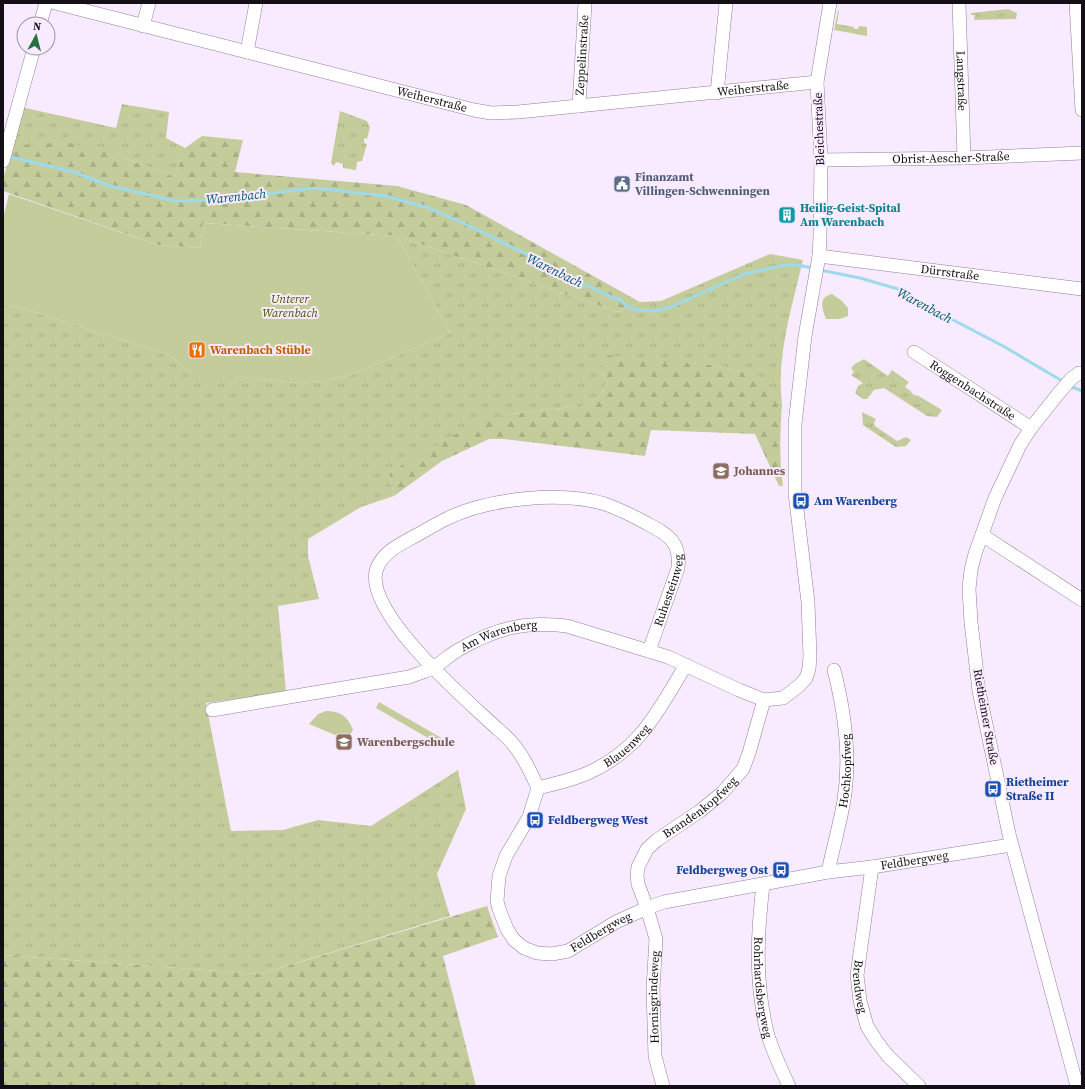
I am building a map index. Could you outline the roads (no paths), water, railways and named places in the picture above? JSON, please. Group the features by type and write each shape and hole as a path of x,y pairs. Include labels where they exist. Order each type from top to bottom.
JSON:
{"street":[{"path":"42,16 46,3"},
{"name":"Weiherstraße","path":"55,3 413,95 491,113 518,112 817,82"},
{"path":"143,26 149,3"},
{"path":"248,52 256,3"},
{"name":"Zeppelinstraße","path":"579,106 585,3"},
{"path":"717,93 726,3"},
{"name":"Bleichestraße","path":"818,259 820,236 821,160 817,82 830,3"},
{"name":"Langstraße","path":"959,3 964,158"},
{"path":"1076,3 1082,103"},
{"path":"5,156 32,56"},
{"name":"Obrist-Aescher-Straße","path":"821,160 964,158 1082,153"},
{"path":"764,700 782,698 790,693 806,678 809,669 808,602 795,493 795,424 799,384 818,259"},
{"name":"Dürrstraße","path":"818,259 1082,289"},
{"name":"Roggenbachstraße","path":"914,352 1031,428"},
{"name":"Rietheimer Straße","path":"1077,1086 1011,845 979,691 971,622 969,589 970,570 974,554 995,498 1020,445 1031,428 1058,394 1071,379 1082,372"},
{"name":"Ruhesteinweg","path":"432,668 401,632 391,618 379,596 376,582 377,569 382,559 392,549 447,518 471,509 500,502 540,497 576,499 605,504 629,514 662,532 670,538 677,547 679,558 678,568 649,651"},
{"path":"982,534 1082,600"},
{"name":"Am Warenberg","path":"212,710 409,677 432,668 459,649 490,634 512,627 534,624 567,626 668,657 764,700"},
{"name":"Blauenweg","path":"538,788 586,774 609,762 627,749 645,731 686,665"},
{"path":"432,668 513,744 526,763 538,788"},
{"name":"Hochkopfweg","path":"828,872 844,800 847,767 847,738 842,700 834,670"},
{"name":"Brandenkopfweg","path":"647,908 638,884 637,875 638,867 647,849 657,840 700,811 722,793 743,769 764,700"},
{"name":"Feldbergweg","path":"538,788 529,817 506,856 499,876 497,902 506,929 514,940 524,948 537,953 552,954 568,951 616,922 647,908 685,897 763,885 828,872 872,867 1011,845"},
{"name":"Brendweg","path":"872,867 857,975 860,1002 868,1026 877,1042 888,1056 919,1086"},
{"name":"Rohrhardsbergweg","path":"763,885 757,941 760,992 767,1033 789,1086"},
{"name":"Hornisgrindeweg","path":"647,908 656,939 653,989 655,1056 663,1086"}],"waterway":[{"name":"Warenbach","path":"7,156 74,172 110,186 176,201 206,200 242,194 273,193 314,188 386,196 429,208 478,230 606,295 620,300 628,307 637,310 654,311 671,307 744,274 784,265 797,265 813,268"},
{"name":"Warenbach","path":"820,270 860,278 898,289 936,311 1003,346 1064,382"},
{"name":"Warenbach","path":"1070,386 1082,391"}],"place":[{"name":"Finanzamt Villingen-Schwenningen","path":"622,184"},
{"name":"Heilig-Geist-Spital Am Warenbach","path":"787,215"},
{"name":"Warenbach Stüble","path":"197,350"},
{"name":"Johannes","path":"721,471"},
{"name":"Am Warenberg","path":"801,501"},
{"name":"Warenbergschule","path":"344,742"},
{"name":"Rietheimer Straße II","path":"993,789"},
{"name":"Feldbergweg West","path":"535,820"},
{"name":"Feldbergweg Ost","path":"781,870"}],"park label":[{"name":"Unterer Warenbach","path":"290,306"}]}
